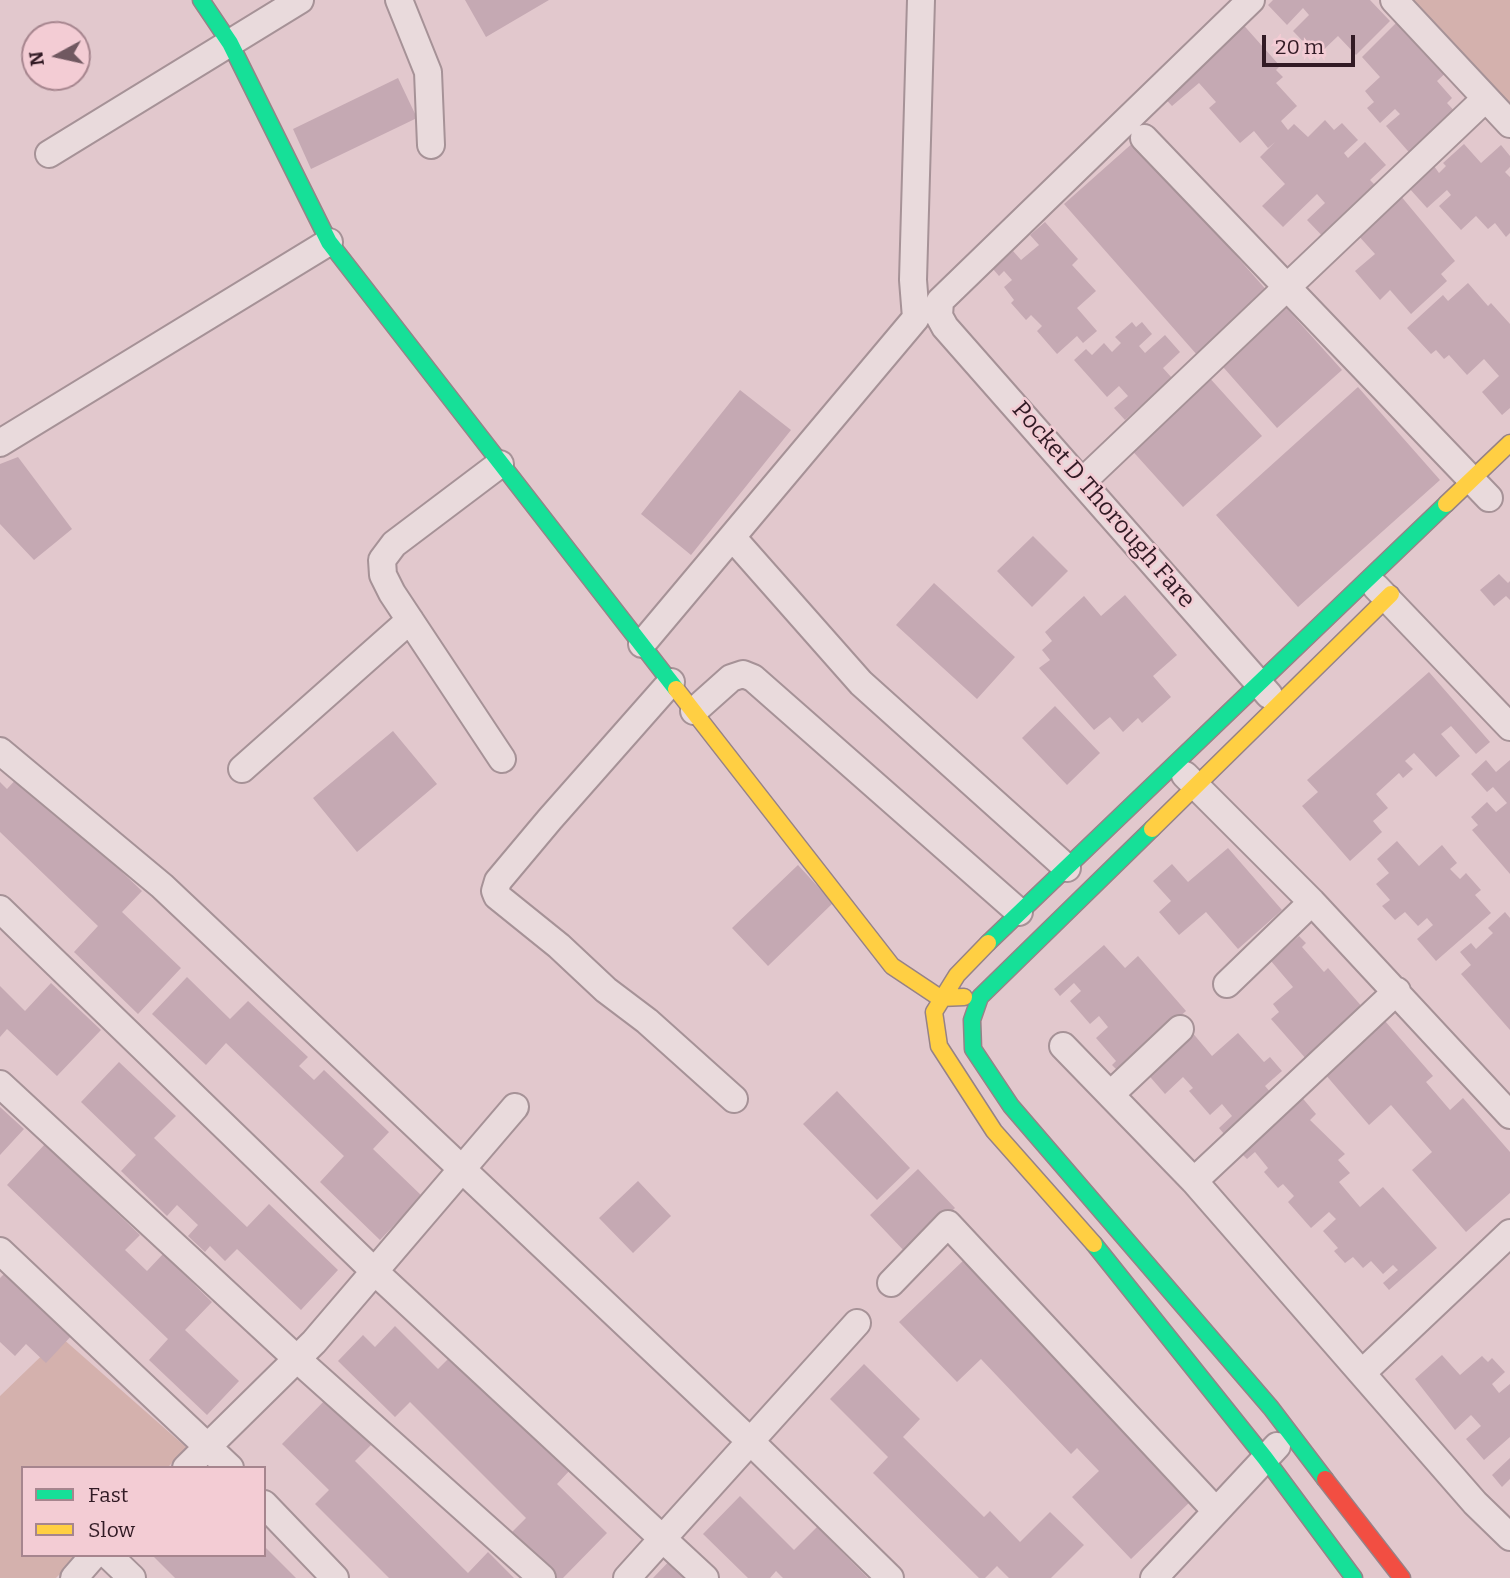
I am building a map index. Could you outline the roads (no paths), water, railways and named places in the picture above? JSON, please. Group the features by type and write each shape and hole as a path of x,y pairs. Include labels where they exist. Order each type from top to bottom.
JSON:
{"street":[{"path":"201,0 230,43 329,242 892,966 940,998 980,997"},
{"path":"49,154 300,0"},
{"path":"399,0 428,72 431,145"},
{"path":"642,644 916,318 913,280 921,0"},
{"name":"Pocket D Thorough Fare","path":"1251,0 940,301 939,316 945,327 1277,705"},
{"path":"1394,0 1510,124"},
{"path":"1082,482 1485,99"},
{"path":"1144,138 1486,493"},
{"path":"0,443 329,242"},
{"path":"1354,1578 1265,1458 1105,1256 994,1131 963,1087 939,1045 934,1012 940,998 957,975 1019,912 1368,579 1486,493 1510,443"},
{"path":"500,464 394,544 382,560 383,575 392,593 502,759"},
{"path":"732,537 861,683 1067,869"},
{"path":"1368,579 1396,589 1510,727"},
{"path":"1396,589 980,997 972,1020 972,1049 988,1076 1271,1408 1402,1578"},
{"path":"242,769 410,620"},
{"path":"694,711 731,678 743,674 753,678 1019,912"},
{"path":"671,682 541,829 498,881 495,891 497,896 559,946 606,990 647,1021 734,1099"},
{"path":"0,751 162,886 460,1171 750,1441 890,1578"},
{"path":"1175,765 1312,902 1510,1115"},
{"path":"1227,984 1312,902"},
{"path":"0,909 373,1270 705,1578"},
{"path":"1194,1181 1397,991"},
{"path":"1111,1094 1180,1029"},
{"path":"1063,1046 1194,1181 1475,1503 1510,1537"},
{"path":"0,1084 297,1359 542,1578"},
{"path":"188,1466 297,1359 515,1107"},
{"path":"891,1283 948,1224 1216,1511"},
{"path":"1362,1373 1510,1233"},
{"path":"0,1251 228,1466"},
{"path":"627,1578 857,1323"},
{"path":"1154,1578 1290,1434"},
{"path":"266,1506 335,1578"},
{"path":"74,1578 92,1557"},
{"path":"110,1557 132,1578"}]}
